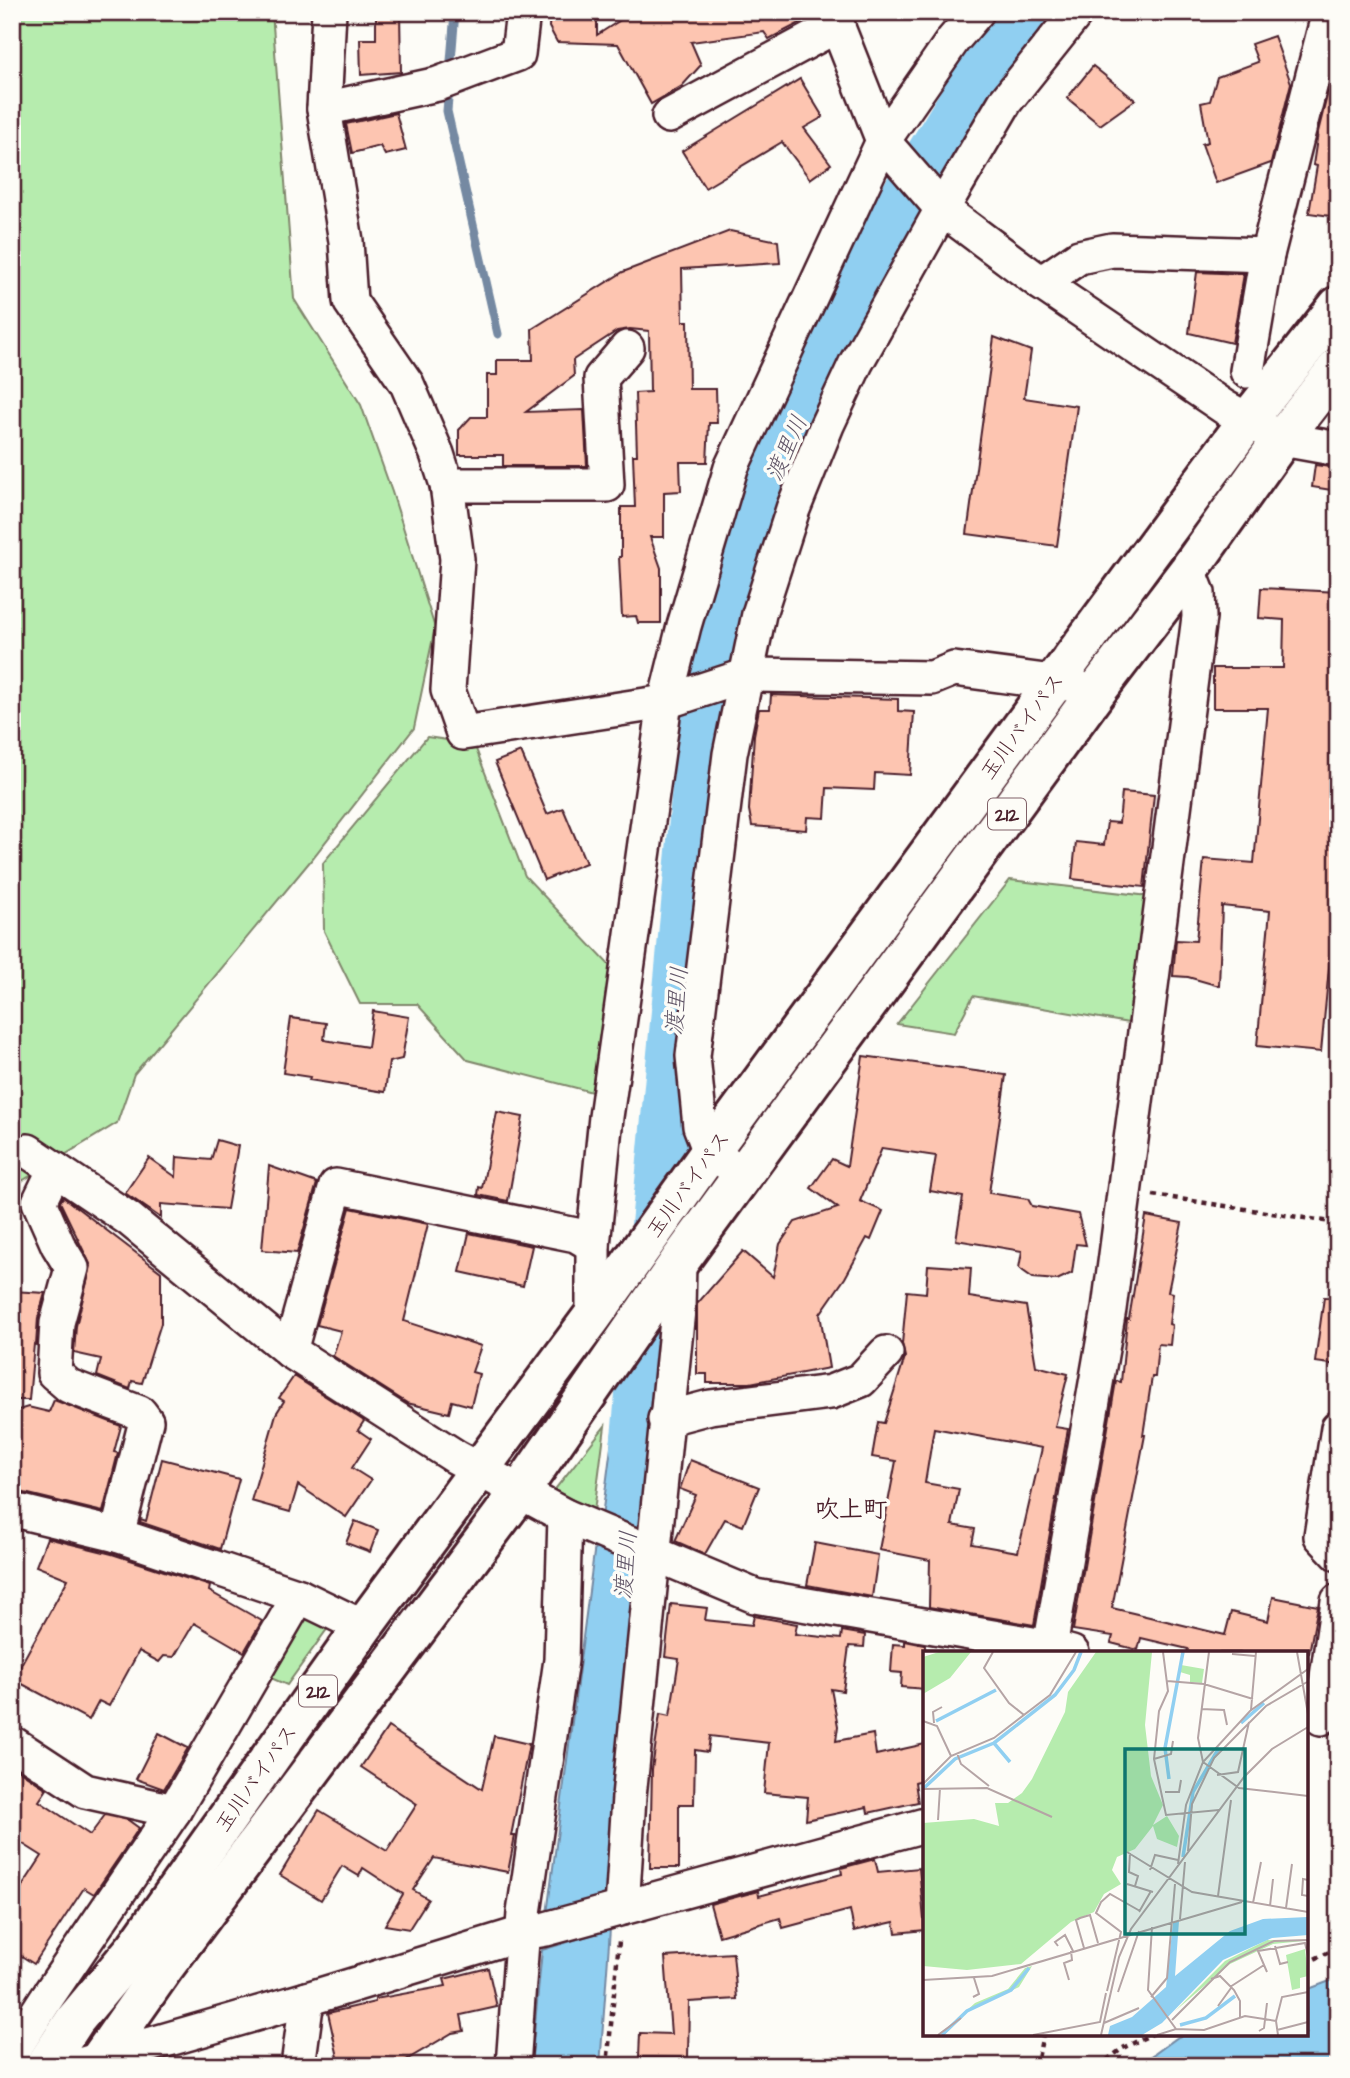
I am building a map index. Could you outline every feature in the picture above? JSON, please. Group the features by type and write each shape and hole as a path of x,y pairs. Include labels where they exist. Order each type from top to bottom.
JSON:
{"highway":[{"name":"玉川バイパス","path":"45,2066 75,2020 136,1947 363,1627 593,1317 710,1152 1054,683 1248,420 1338,306"},
{"name":"玉川バイパス","path":"90,2063 519,1493 680,1262 1099,688 1189,570 1282,439 1338,367"}],"street":[{"path":"329,12 324,109 346,241 350,301 407,383 447,485 457,559 448,690 463,733 665,702 748,675 932,678 954,669 1099,688"},
{"path":"324,109 448,80 518,54 523,12"},
{"path":"593,1317 593,1245 606,1117 665,702 684,625 731,468 883,141 953,40 976,12"},
{"path":"744,1175 710,1152 700,1126 693,1056 730,754 759,614 793,509 856,363 1004,102 1077,12"},
{"path":"1247,371 1267,255 1329,12"},
{"path":"669,116 837,18 883,141 942,209 1041,283 1248,420 1282,439 1338,449"},
{"path":"1041,283 1079,257 1112,250 1267,255"},
{"path":"447,485 607,485 601,378 627,348"},
{"path":"117,1535 146,1421 140,1413 69,1387 54,1373 57,1323 72,1268 58,1245 39,1202 42,1160 129,1219 290,1352 480,1470 565,1516 755,1596 1061,1650 1110,1309 1199,617 1198,593 1189,570"},
{"path":"290,1352 336,1186 576,1235 593,1245"},
{"path":"622,1908 629,1797 655,1556 680,1262"},
{"path":"665,1419 710,1407 831,1392 860,1380 886,1353"},
{"path":"1338,1428 1321,1536 1338,1554"},
{"path":"22,1513 117,1535 299,1596 363,1627"},
{"path":"513,2066 534,1931 561,1660 565,1516"},
{"path":"12,2048 16,2046 174,1811 299,1596"},
{"path":"1316,1718 1338,1601"},
{"path":"12,1743 85,1791 174,1811"},
{"path":"90,2063 154,2053 307,1999 534,1931 923,1826"},
{"path":"299,2066 307,1999"}],"path":[{"path":"1125,1191 1338,1223"},
{"path":"607,2066 622,1908"},
{"path":"1308,1961 1338,1948"},
{"path":"1036,2065 1043,2036"},
{"path":"1099,2066 1123,2048 1148,2036"}],"green space":[{"path":"12,12 272,12 294,299 361,405 435,628 414,728 312,859 134,1074 117,1123 12,1187"},
{"path":"427,737 474,744 525,876 613,969 592,1092 468,1060 417,1004 360,1004 324,931 323,863"},
{"path":"1010,880 1157,897 1140,1025 973,996 954,1033 897,1024"},
{"path":"605,1426 593,1519 549,1497"},
{"path":"302,1608 330,1625 287,1685 264,1675"}],"water":[{"path":"651,1366 640,1537 602,1517 615,1416"},
{"path":"595,1545 642,1567 614,1892 547,1914"},
{"path":"610,1929 600,2066 531,2066 542,1950"},
{"path":"1338,1978 1338,2066 1138,2066 1181,2036 1308,2036 1308,1989"}],"building":[{"path":"376,12 400,12 401,72 361,75 360,39 376,39"},
{"path":"550,12 583,12 583,15 597,15 597,35 633,12 814,12 802,19 802,22 769,39 764,32 691,42 701,65 682,86 651,104 618,44 557,42 549,27"},
{"path":"1274,36 1291,83 1271,163 1216,183 1202,144 1208,142 1201,103 1210,101 1217,77 1258,62 1251,44"},
{"path":"1093,66 1135,100 1100,125 1067,98"},
{"path":"800,79 823,117 804,128 831,164 810,179 782,142 705,188 682,151"},
{"path":"1328,92 1338,93 1338,217 1309,213 1317,166 1313,165 1318,132"},
{"path":"396,113 406,150 385,155 380,146 352,153 346,124"},
{"path":"730,231 778,241 780,263 682,269 683,321 688,321 689,389 716,389 717,423 709,423 707,462 680,462 681,491 664,492 664,537 650,537 661,568 661,623 638,623 636,616 622,617 619,557 621,507 635,507 635,393 650,392 649,331 617,331 573,360 574,376 526,412 584,410 587,466 503,466 503,455 459,455 459,430 471,417 487,417 487,375 497,375 497,360 533,360 532,329 623,272"},
{"path":"1197,272 1244,274 1232,343 1189,333"},
{"path":"994,337 1031,351 1024,398 1077,406 1057,546 967,534"},
{"path":"1315,465 1338,468 1338,491 1312,487"},
{"path":"1261,588 1338,592 1338,873 1321,1052 1257,1046 1270,911 1222,906 1219,986 1188,977 1173,976 1176,940 1196,941 1204,859 1254,863 1268,708 1213,708 1213,668 1283,668 1284,620 1259,618"},
{"path":"771,695 898,699 898,711 914,712 910,775 875,773 874,790 827,788 825,818 807,817 806,830 752,826 749,810 754,735 759,709 770,709"},
{"path":"521,752 547,814 563,808 586,863 544,880 495,762"},
{"path":"1122,792 1154,795 1144,887 1072,879 1076,842 1104,845 1107,822 1119,823"},
{"path":"373,1011 409,1017 402,1059 389,1062 385,1092 309,1080 310,1077 283,1073 291,1018 326,1023 324,1040 368,1047"},
{"path":"863,1056 1006,1075 989,1193 1028,1199 1032,1206 1078,1214 1086,1245 1076,1244 1072,1273 1057,1280 1033,1278 1019,1268 1022,1251 956,1240 963,1197 930,1191 936,1156 882,1148 860,1201 883,1211 871,1240 867,1238 845,1278 820,1314 829,1368 750,1383 707,1383 707,1374 697,1374 697,1304 743,1251 773,1277 780,1244 795,1222 838,1208 811,1188 832,1159 847,1166"},
{"path":"497,1112 523,1117 508,1201 478,1195 479,1187 482,1188"},
{"path":"217,1140 238,1146 227,1209 161,1204 161,1218 125,1193 149,1158 176,1177 177,1157 211,1160"},
{"path":"269,1166 317,1183 297,1253 262,1250"},
{"path":"63,1197 161,1272 161,1323 142,1383 132,1381 130,1389 97,1376 101,1359 74,1353 76,1326 91,1266 60,1202"},
{"path":"350,1208 428,1224 404,1321 481,1346 472,1372 479,1374 471,1406 452,1401 449,1413 407,1403 333,1356 341,1331 317,1325"},
{"path":"1146,1216 1182,1223 1168,1292 1173,1293 1169,1324 1172,1325 1170,1345 1158,1344 1145,1435 1112,1608 1225,1635 1231,1612 1268,1621 1273,1597 1318,1606 1309,1653 1188,1651 1141,1638 1138,1650 1111,1643 1113,1636 1073,1630 1116,1381 1121,1382"},
{"path":"469,1233 532,1246 523,1286 460,1272"},
{"path":"928,1265 971,1268 969,1297 1026,1306 1036,1366 1068,1374 1055,1427 1068,1429 1034,1625 929,1607 930,1560 879,1550 896,1461 872,1457 878,1422 884,1423 905,1357 902,1344 907,1291 926,1293","holes":["934,1428 1042,1448 1018,1552 972,1544 975,1529 952,1525 959,1489 925,1483"]},
{"path":"12,1291 45,1293 38,1318 36,1345 34,1344 29,1400 12,1400"},
{"path":"1324,1297 1338,1298 1338,1365 1315,1362"},
{"path":"294,1376 364,1421 358,1430 371,1439 352,1468 371,1480 346,1517 298,1485 290,1512 251,1501 276,1414 284,1401 279,1398"},
{"path":"54,1400 121,1426 114,1452 118,1453 103,1512 12,1490 12,1412 28,1407 49,1412"},
{"path":"162,1459 239,1479 220,1549 140,1522 141,1519 146,1521"},
{"path":"690,1460 759,1487 743,1526 725,1519 705,1554 675,1541 696,1495 680,1489"},
{"path":"355,1521 378,1530 370,1552 346,1543"},
{"path":"47,1538 112,1554 210,1586 209,1591 262,1621 244,1652 194,1623 174,1657 164,1656 159,1662 139,1651 109,1706 99,1701 89,1720 13,1679 68,1579 36,1566"},
{"path":"815,1543 878,1555 872,1597 807,1585"},
{"path":"671,1604 707,1608 705,1620 752,1625 754,1616 797,1624 795,1634 841,1639 842,1631 865,1635 864,1647 849,1646 843,1691 831,1689 838,1726 836,1741 873,1734 876,1755 923,1744 923,1780 915,1782 918,1802 868,1813 867,1807 806,1820 808,1797 764,1793 769,1743 710,1736 708,1752 695,1750 694,1804 679,1804 679,1868 650,1868 652,1769 660,1714 670,1716 679,1659 665,1657"},
{"path":"905,1641 925,1645 923,1689 901,1687 902,1673 891,1672 893,1644 905,1645"},
{"path":"388,1727 482,1789 494,1736 529,1744 511,1836 515,1836 508,1872 434,1858 413,1890 428,1899 409,1929 385,1925 403,1894 363,1868 359,1876 342,1866 321,1900 280,1875 319,1810 387,1851 417,1804 361,1767"},
{"path":"159,1733 188,1748 164,1789 136,1779"},
{"path":"12,1766 47,1789 39,1801 90,1835 105,1815 128,1820 139,1828 94,1894 84,1888 34,1964 12,1950 12,1902 42,1856 12,1837"},
{"path":"875,1859 878,1872 919,1868 923,1930 896,1933 894,1922 854,1931 850,1910 783,1928 780,1918 719,1936 710,1904 758,1891 759,1896 842,1874 841,1868"},
{"path":"733,1953 737,1999 689,2002 688,2058 639,2057 640,2033 671,2034 665,1957"},
{"path":"488,1968 497,2007 461,2015 464,2031 452,2033 396,2066 340,2066 328,2013 375,2002 375,1999 446,1986 444,1979"}],"waterway":[{"path":"450,73 455,12"},
{"name":"渡里川","path":"636,1449 704,724 716,660 769,481 885,232 974,86 1032,12"},
{"path":"449,87 447,111 498,334"}],"district":[{"name":"吹上町","path":"851,1509"}]}
